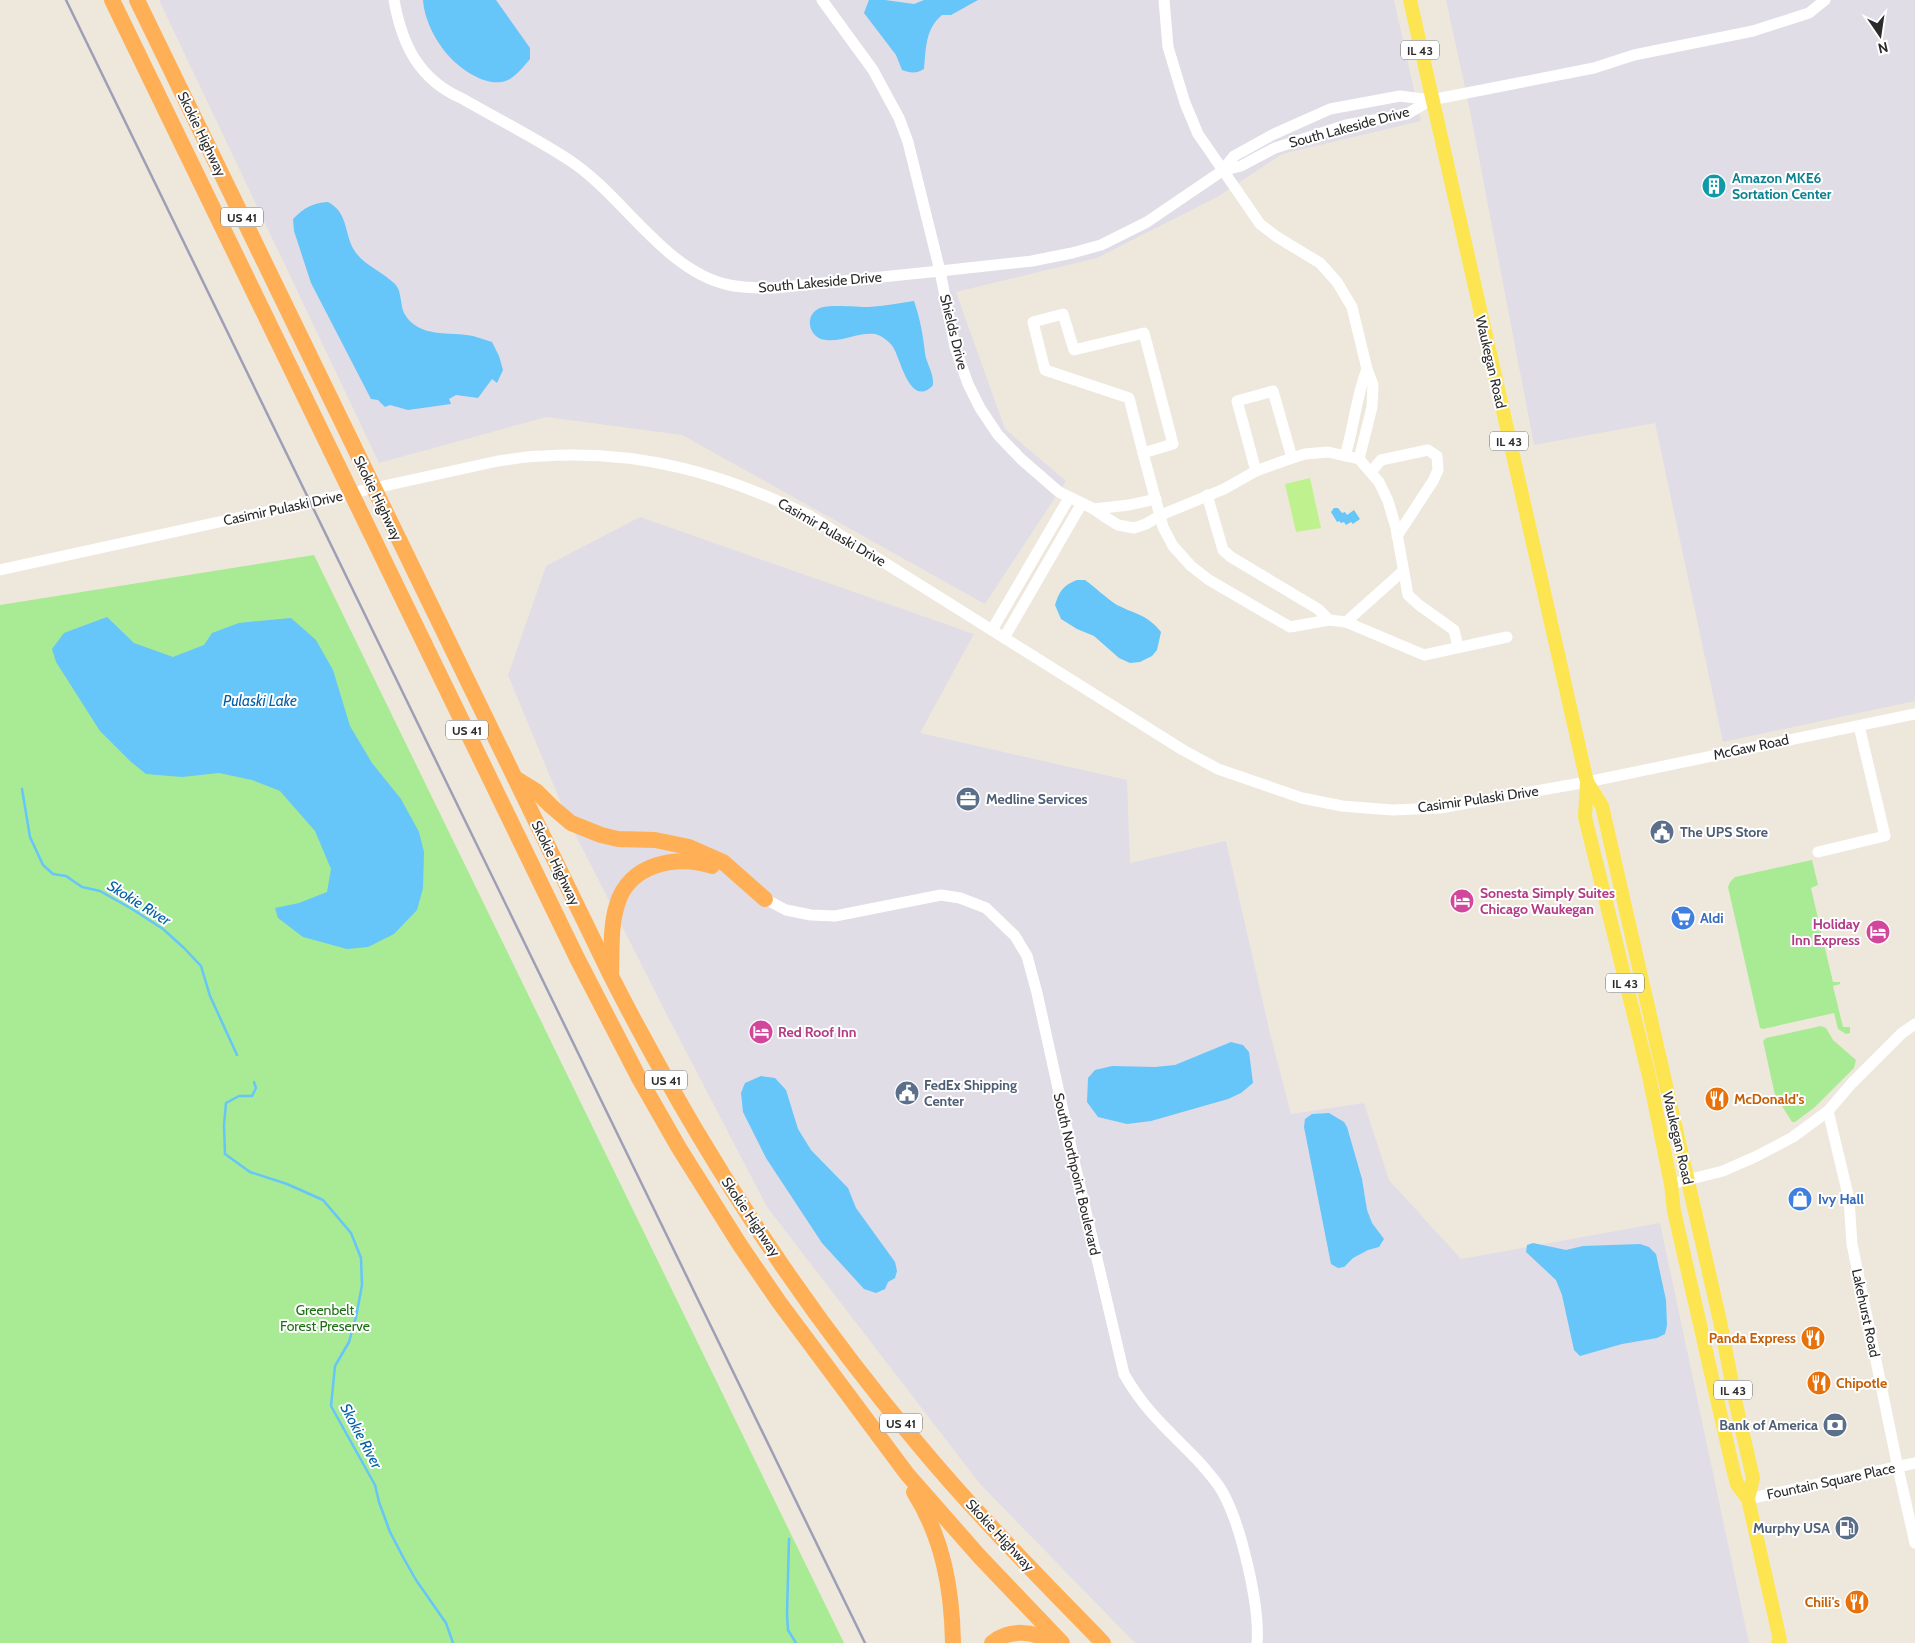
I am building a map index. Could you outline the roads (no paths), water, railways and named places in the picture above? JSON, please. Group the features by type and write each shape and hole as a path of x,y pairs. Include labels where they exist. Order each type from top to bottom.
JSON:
{"highway":[{"name":"Skokie Highway","path":"112,0 577,958 631,1064 679,1148 740,1245 802,1334 875,1428 907,1474 979,1556 1062,1643"},
{"name":"Skokie Highway","path":"136,0 611,976 666,1079 726,1181 849,1359 918,1445 1016,1554 1103,1643"},
{"path":"514,778 536,790 571,823 601,835 618,839 655,840 689,847 723,862 765,899"},
{"path":"611,976 613,923 617,903 626,888 640,872 674,860 695,861 712,866 765,899"},
{"path":"875,1428 923,1505 934,1528 948,1578 953,1643"},
{"path":"992,1643 1012,1633 1032,1633 1050,1643"}],"main road":[{"name":"Waukegan Road","path":"1410,0 1431,100 1587,782 1585,817 1649,1076 1671,1184 1674,1211 1736,1484 1748,1499"},
{"name":"Waukegan Road","path":"1587,782 1602,806 1720,1321 1753,1478 1748,1499 1780,1642"}],"street":[{"name":"South Lakeside Drive","path":"394,0 402,35 409,50 424,72 435,82 450,94 464,99 572,162 623,207 665,251 682,264 710,279 729,285 751,288 774,288 940,272 1032,261 1072,254 1100,245 1147,222 1222,171 1234,156 1272,135 1330,109 1400,96 1431,100"},
{"name":"Shields Drive","path":"822,0 873,70 899,118 908,142 940,272 955,347 968,384 980,408 998,435 1059,492 1094,509 1118,525 1134,528 1146,524 1161,514 1224,488 1256,471 1305,454 1328,452 1359,459"},
{"path":"1164,0 1168,46 1184,104 1198,134 1260,224 1276,237 1320,263 1337,282 1352,307 1367,369 1373,385 1359,459 1380,482 1388,501 1397,536 1408,595 1418,605 1454,630 1458,647"},
{"path":"1431,100 1594,68 1634,55 1753,31 1809,13 1825,0"},
{"name":"South Lakeside Drive","path":"1222,171 1241,166 1275,148 1346,125 1406,114 1431,100"},
{"path":"1144,453 1173,444 1144,333 1074,350 1063,314 1033,322 1045,370 1129,398 1163,527 1173,546 1191,566 1209,580 1290,627 1329,620 1346,622 1424,656 1507,637"},
{"path":"1345,456 1352,434 1360,386 1367,369"},
{"path":"1256,471 1237,401 1273,391 1292,458"},
{"path":"1358,396 1372,398"},
{"path":"1371,472 1381,460 1428,450 1437,456 1438,470 1434,482 1397,536"},
{"name":"Casimir Pulaski Drive","path":"0,570 498,461 542,456 617,456 713,475 748,487 810,516 1183,750 1218,769 1302,798 1342,806 1392,810 1440,808 1587,782"},
{"path":"1207,495 1223,550 1231,557 1318,609 1329,620"},
{"path":"992,630 1070,498"},
{"path":"1094,509 1129,505 1156,499"},
{"path":"1004,638 1082,503"},
{"path":"1346,622 1403,571"},
{"name":"McGaw Road","path":"1587,782 1915,714"},
{"path":"1818,852 1885,836 1859,726"},
{"name":"South Northpoint Boulevard","path":"765,899 786,910 812,915 835,916 941,895 960,898 986,908 1016,936 1027,956 1038,993 1075,1165 1124,1374 1132,1388 1158,1422 1202,1464 1222,1491 1234,1519 1251,1584 1256,1613 1257,1643"},
{"path":"1671,1184 1722,1171 1757,1156 1792,1137 1828,1110 1902,1033 1915,1024"},
{"name":"Lakehurst Road","path":"1828,1110 1849,1199 1852,1244 1915,1544"},
{"name":"Fountain Square Place","path":"1748,1499 1915,1463"}],"water":[{"path":"423,0 496,0 530,48 530,59 508,80 491,82 472,75 448,56 439,44 427,20"},
{"path":"869,0 914,4 924,0 978,0 951,15 942,15 936,21 927,40 924,69 918,72 908,72 902,70 896,55 864,13"},
{"path":"328,202 340,212 356,253 395,284 400,294 404,313 417,327 435,332 473,336 492,342 503,370 497,383 492,379 478,398 456,395 449,399 451,404 408,410 390,405 385,407 378,400 371,399 311,283 294,231 293,219 301,212 313,205"},
{"path":"914,301 926,356 933,378 932,386 923,392 916,390 911,385 906,378 896,352 883,337 869,334 838,340 826,340 816,336 810,326 811,316 815,311 824,307 869,307"},
{"path":"1334,508 1338,508 1347,515 1354,510 1360,519 1353,524 1351,522 1346,525 1344,522 1337,522 1331,512"},
{"path":"1077,580 1085,580 1117,605 1141,616 1156,626 1161,632 1157,650 1152,656 1140,662 1130,663 1119,658 1094,636 1077,629 1061,619 1055,605 1058,596 1065,587"},
{"name":"Pulaski Lake","path":"107,617 134,643 173,657 204,645 212,633 239,623 291,618 316,640 333,670 350,726 372,763 401,799 419,832 424,852 423,888 417,910 394,934 368,947 347,949 303,937 278,918 275,908 299,903 327,892 331,869 315,831 280,791 252,780 219,773 182,777 146,774 100,731 56,662 52,649 64,633"},
{"path":"1231,1042 1243,1045 1249,1052 1253,1083 1241,1093 1228,1099 1151,1121 1127,1124 1098,1117 1087,1102 1088,1078 1095,1070 1112,1066 1155,1067 1175,1065"},
{"path":"761,1076 775,1078 786,1090 798,1129 811,1150 848,1188 856,1208 895,1262 897,1271 895,1278 888,1282 885,1289 876,1293 864,1289 822,1243 766,1158 743,1112 741,1093 745,1083"},
{"path":"1329,1113 1344,1122 1347,1127 1362,1179 1367,1210 1372,1223 1384,1239 1379,1247 1368,1250 1353,1258 1344,1267 1338,1268 1331,1264 1304,1127 1305,1119 1312,1114"},
{"path":"1533,1243 1566,1250 1583,1246 1640,1244 1649,1247 1656,1254 1666,1300 1667,1325 1665,1334 1657,1338 1622,1344 1580,1356 1574,1350 1562,1295 1556,1280 1526,1252 1527,1245"}],"waterway":[{"name":"Skokie River","path":"22,789 30,837 43,865 53,874 66,876 82,887 100,891 132,909 163,929 184,948 201,966 210,996 237,1055"},
{"name":"Skokie River","path":"254,1082 256,1088 252,1096 239,1096 226,1103 224,1125 225,1154 250,1172 287,1184 323,1200 351,1233 361,1258 362,1285 349,1342 335,1366 331,1406 375,1485 390,1532 416,1580 446,1623 453,1643"},
{"path":"789,1539 788,1630 796,1643"}],"railway":[{"path":"66,0 865,1643"}],"place":[{"name":"Amazon MKE6 Sortation Center","path":"1714,186"},
{"name":"Medline Services","path":"968,799"},
{"name":"The UPS Store","path":"1662,832"},
{"name":"Sonesta Simply Suites Chicago Waukegan","path":"1462,901"},
{"name":"Aldi","path":"1683,918"},
{"name":"Holiday Inn Express","path":"1878,932"},
{"name":"Red Roof Inn","path":"761,1032"},
{"name":"FedEx Shipping Center","path":"907,1093"},
{"name":"McDonald's","path":"1717,1099"},
{"name":"Ivy Hall","path":"1800,1199"},
{"name":"Panda Express","path":"1813,1338"},
{"name":"Chipotle","path":"1819,1383"},
{"name":"Bank of America","path":"1835,1425"},
{"name":"Murphy USA","path":"1847,1528"},
{"name":"Chili's","path":"1857,1602"}],"park label":[{"name":"Greenbelt Forest Preserve","path":"325,1318"}]}
